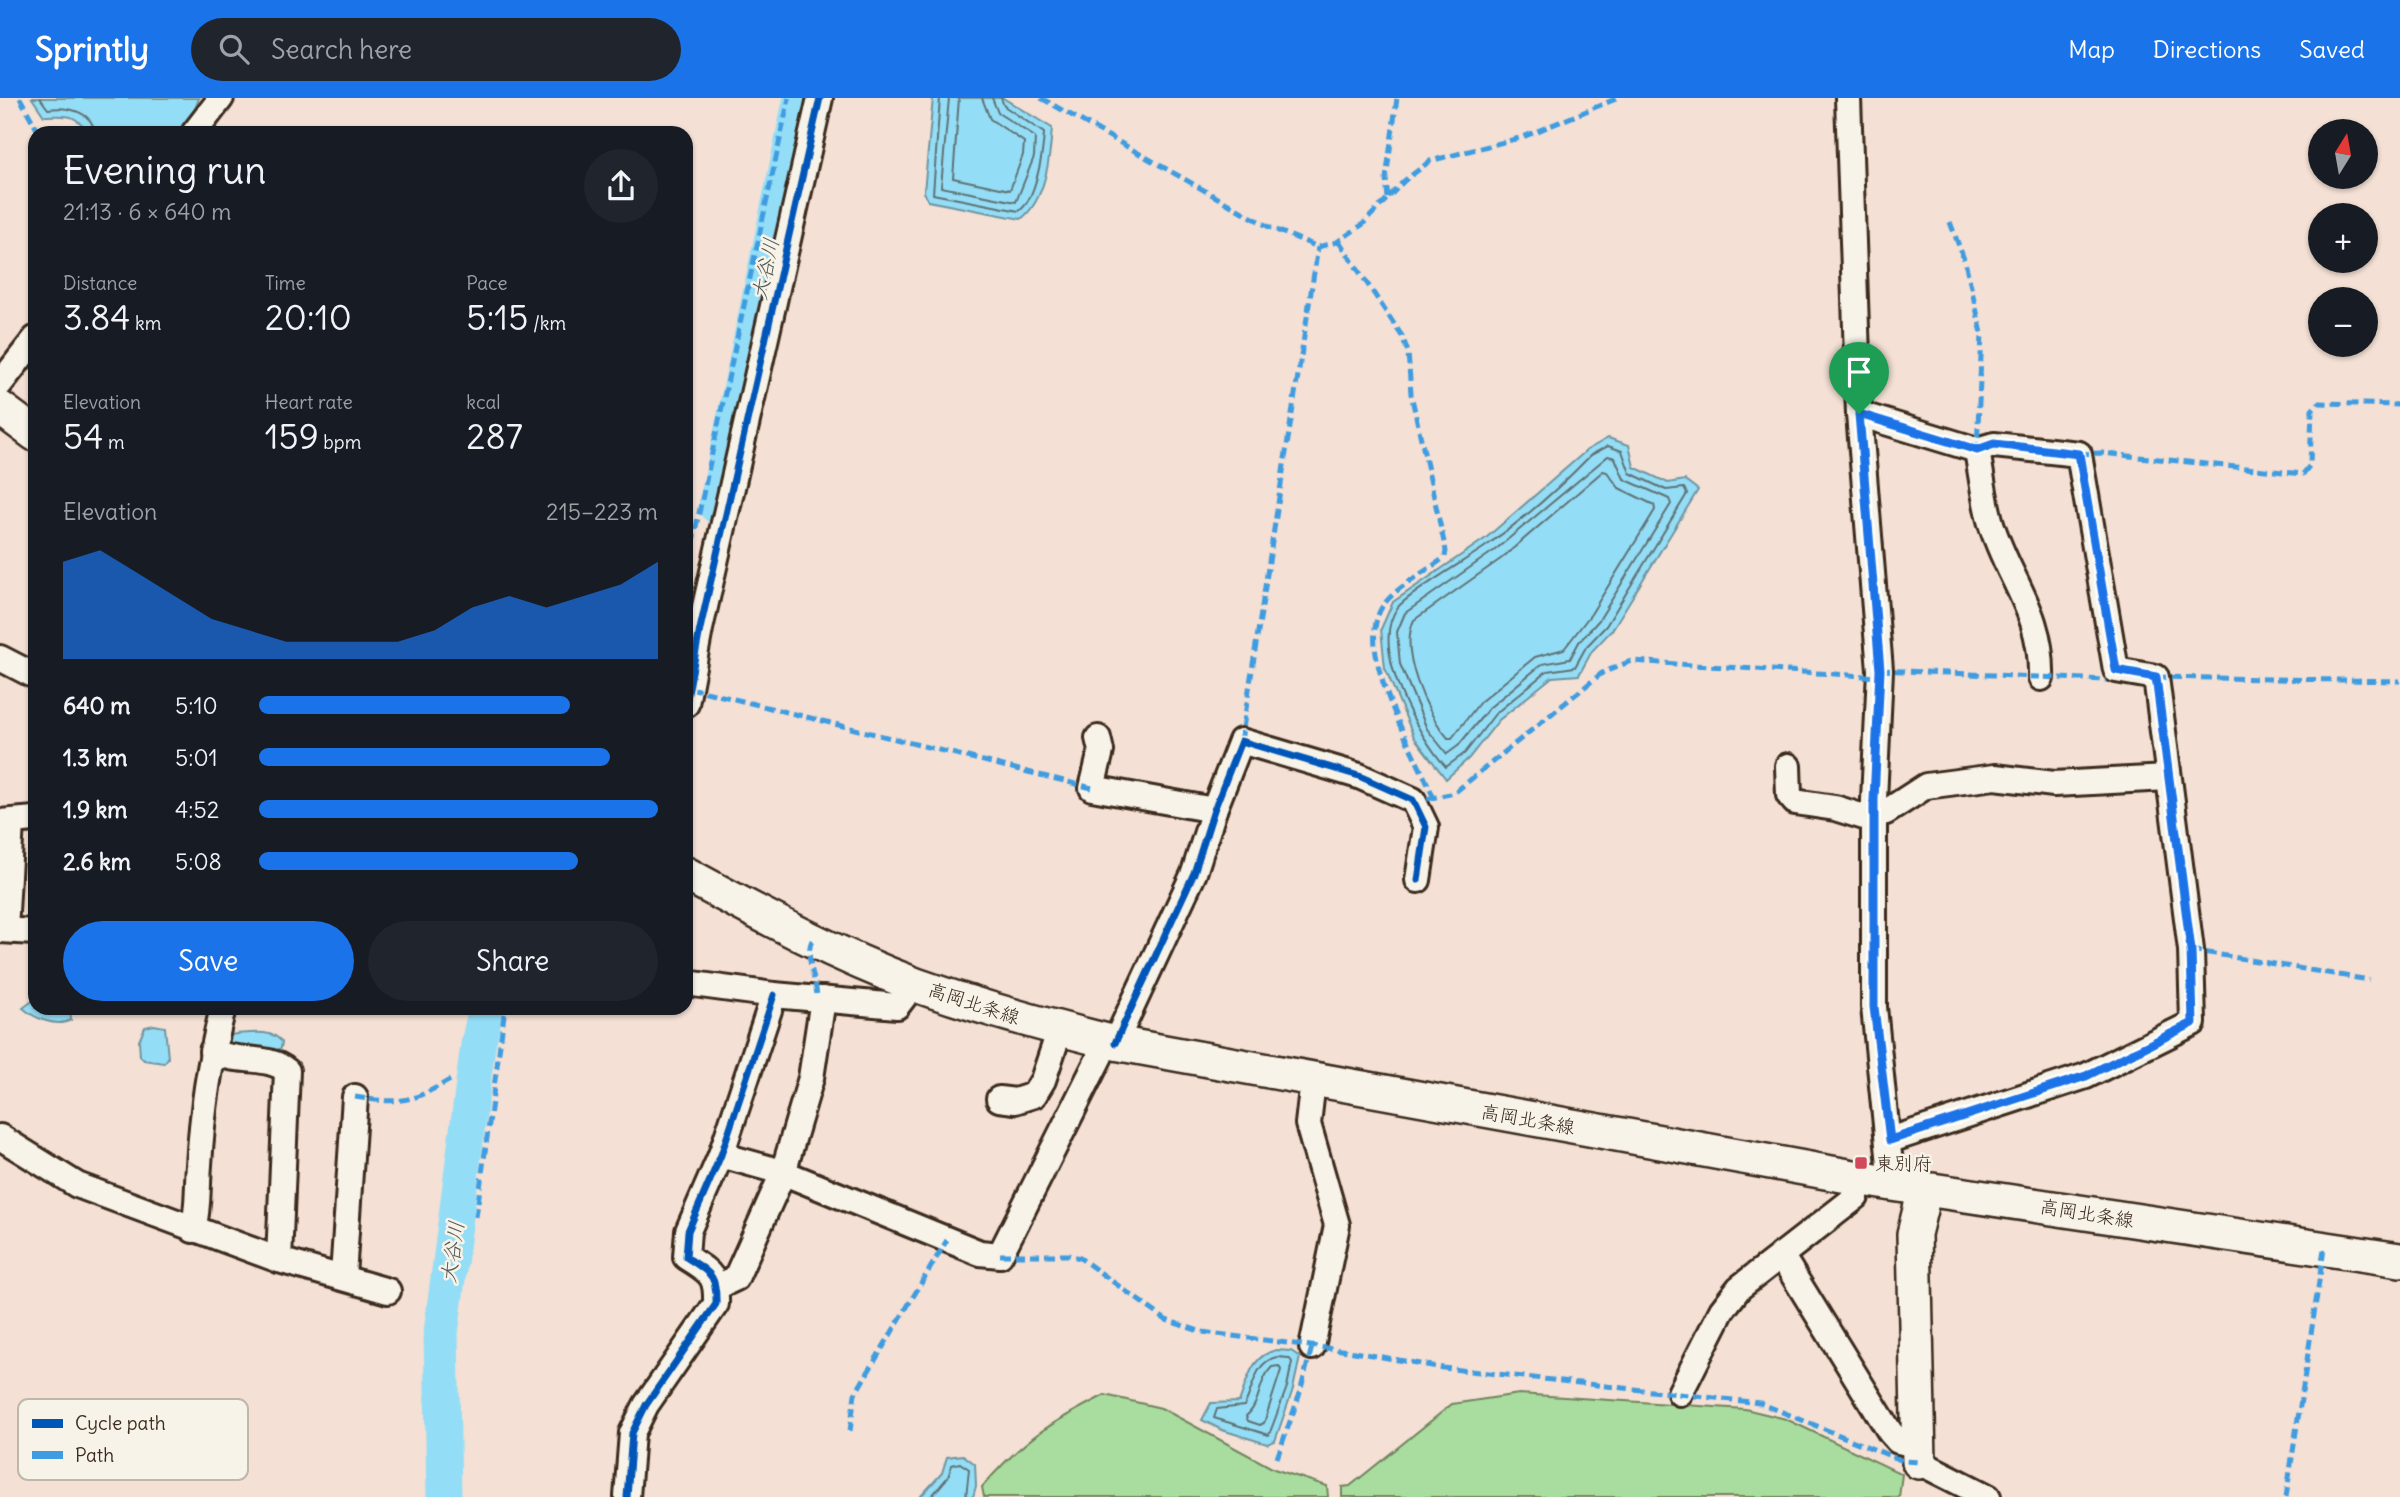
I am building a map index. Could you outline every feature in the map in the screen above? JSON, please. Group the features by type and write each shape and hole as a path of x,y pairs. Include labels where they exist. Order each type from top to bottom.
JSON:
{"main road":[{"path":"0,408 28,429"},
{"name":"高岡北条線","path":"693,878 812,940 914,984 996,1012 1109,1041 1313,1081 1892,1184 2400,1260"},
{"path":"1918,1454 1914,1234 1925,1189"}],"street":[{"path":"199,126 221,98"},
{"path":"693,666 820,98"},
{"path":"1849,98 1859,414 1880,670 1875,815 1874,1007 1890,1140 1892,1184"},
{"path":"0,384 28,348"},
{"path":"1859,414 1977,450 1994,444 2079,454 2116,670 2156,677 2191,950 2193,1023 2074,1080 1890,1140"},
{"path":"1977,450 1990,521 2037,628 2042,652 2041,678"},
{"path":"0,658 28,672"},
{"path":"1098,738 1101,751 1092,788 1214,810"},
{"path":"722,1155 783,1173 980,1252 1000,1255 1194,873 1214,810 1241,741 1359,776 1413,800 1426,827 1418,880"},
{"path":"1788,766 1789,795 1796,802 1835,808 1864,817 1886,812 1926,786 1995,777 2054,784 2168,778"},
{"path":"15,821 3,930 28,932"},
{"path":"693,984 774,995 897,1006 914,984"},
{"path":"627,1497 632,1433 646,1405 716,1304 713,1275 686,1257 688,1231 722,1155 774,995"},
{"path":"716,1287 736,1278 783,1173 811,1078 823,999"},
{"path":"193,1230 200,1206 199,1167 212,1051 221,1015"},
{"path":"999,1099 1015,1101 1034,1096 1043,1080 1060,1029"},
{"path":"212,1051 229,1059 277,1062 287,1071 279,1260"},
{"path":"1312,1347 1337,1225 1308,1124 1313,1081"},
{"path":"343,1276 355,1097"},
{"path":"0,1137 77,1185 279,1260 343,1276 388,1291"},
{"path":"1680,1393 1722,1310 1739,1288 1856,1196 1859,1177"},
{"path":"1781,1255 1890,1432 1898,1441 1988,1497"}],"green space":[{"path":"1519,1394 1745,1409 1786,1419 1902,1474 1899,1497 1342,1497 1342,1487 1350,1486 1452,1404"},
{"path":"1105,1395 1161,1408 1274,1469 1327,1486 1328,1497 984,1497 982,1487 1024,1444 1052,1424"}],"water":[{"path":"32,98 199,98 194,112 183,126 84,126 74,118 44,116"},
{"path":"933,98 1003,98 1052,128 1048,165 1041,190 1036,201 1021,219 928,201 924,192"},
{"path":"1608,438 1629,445 1634,467 1668,483 1685,480 1698,490 1612,630 1592,651 1579,675 1552,677 1499,720 1469,758 1446,779 1414,737 1385,668 1381,629 1393,602 1486,538 1587,450"},
{"path":"33,1015 71,1015 71,1020 65,1022 45,1021"},
{"path":"145,1027 165,1027 168,1058 164,1063 144,1060 140,1056 139,1041"},
{"path":"236,1034 273,1035 282,1042 281,1048 273,1052 224,1049 224,1037"},
{"path":"1276,1350 1291,1351 1300,1357 1293,1389 1275,1441 1267,1444 1222,1430 1202,1420 1211,1403 1239,1402 1256,1363 1261,1357"},
{"path":"963,1455 975,1464 976,1486 973,1497 920,1497 942,1473 947,1457"}],"waterway":[{"name":"大谷川","path":"716,506 801,98"},
{"name":"大谷川","path":"444,1497 441,1333 478,1045 484,1015"}],"marked path":[{"path":"20,98 35,126"},
{"path":"693,541 789,98"},
{"path":"1041,98 1271,228 1318,247 1337,242 1362,225 1404,181 1430,161 1523,137 1618,98"},
{"path":"1388,198 1386,179 1397,98"},
{"path":"1950,222 1965,262 1982,333 1977,450"},
{"path":"1339,241 1402,336 1408,352 1411,394 1446,551 1445,557 1403,586 1388,600 1382,607 1375,627 1381,677 1402,731 1434,799"},
{"path":"1241,741 1318,247"},
{"path":"2079,454 2101,453 2303,474 2310,465 2312,410 2319,403 2400,405"},
{"path":"1427,799 1454,793 1602,673 1631,661 1880,677"},
{"path":"1880,670 2106,680"},
{"path":"2156,677 2400,681"},
{"path":"693,689 1092,788"},
{"path":"812,940 809,954 817,999"},
{"path":"2191,950 2369,980"},
{"path":"476,1217 504,1015"},
{"path":"355,1097 383,1101 404,1100 450,1080"},
{"path":"850,1431 855,1394 947,1240"},
{"path":"2286,1497 2324,1249"},
{"path":"1000,1255 1069,1255 1080,1258 1166,1320 1202,1332 1349,1351 1443,1368 1760,1403 1903,1461 1919,1462"},
{"path":"1277,1458 1299,1396 1312,1347"}],"cycle path":[{"path":"693,666 820,98"},
{"path":"1859,414 1977,450 1994,445 2079,454 2116,670 2156,677 2191,950 2193,1023 2086,1076 1890,1140"},
{"path":"1115,1043 1194,873 1214,810 1241,741 1359,776 1413,800 1426,827 1418,880"},
{"path":"627,1497 632,1433 646,1405 716,1304 715,1286 710,1275 686,1257 688,1231 721,1155 774,995"}],"place":[{"name":"東別府","path":"1861,1163"}],"route":[{"path":"1859,414 1977,450 1994,444 2079,454 2116,670 2156,677 2191,950 2193,1023 2086,1076 2038,1094 1890,1140 1874,1007 1874,800 1880,670 1859,414"}]}
